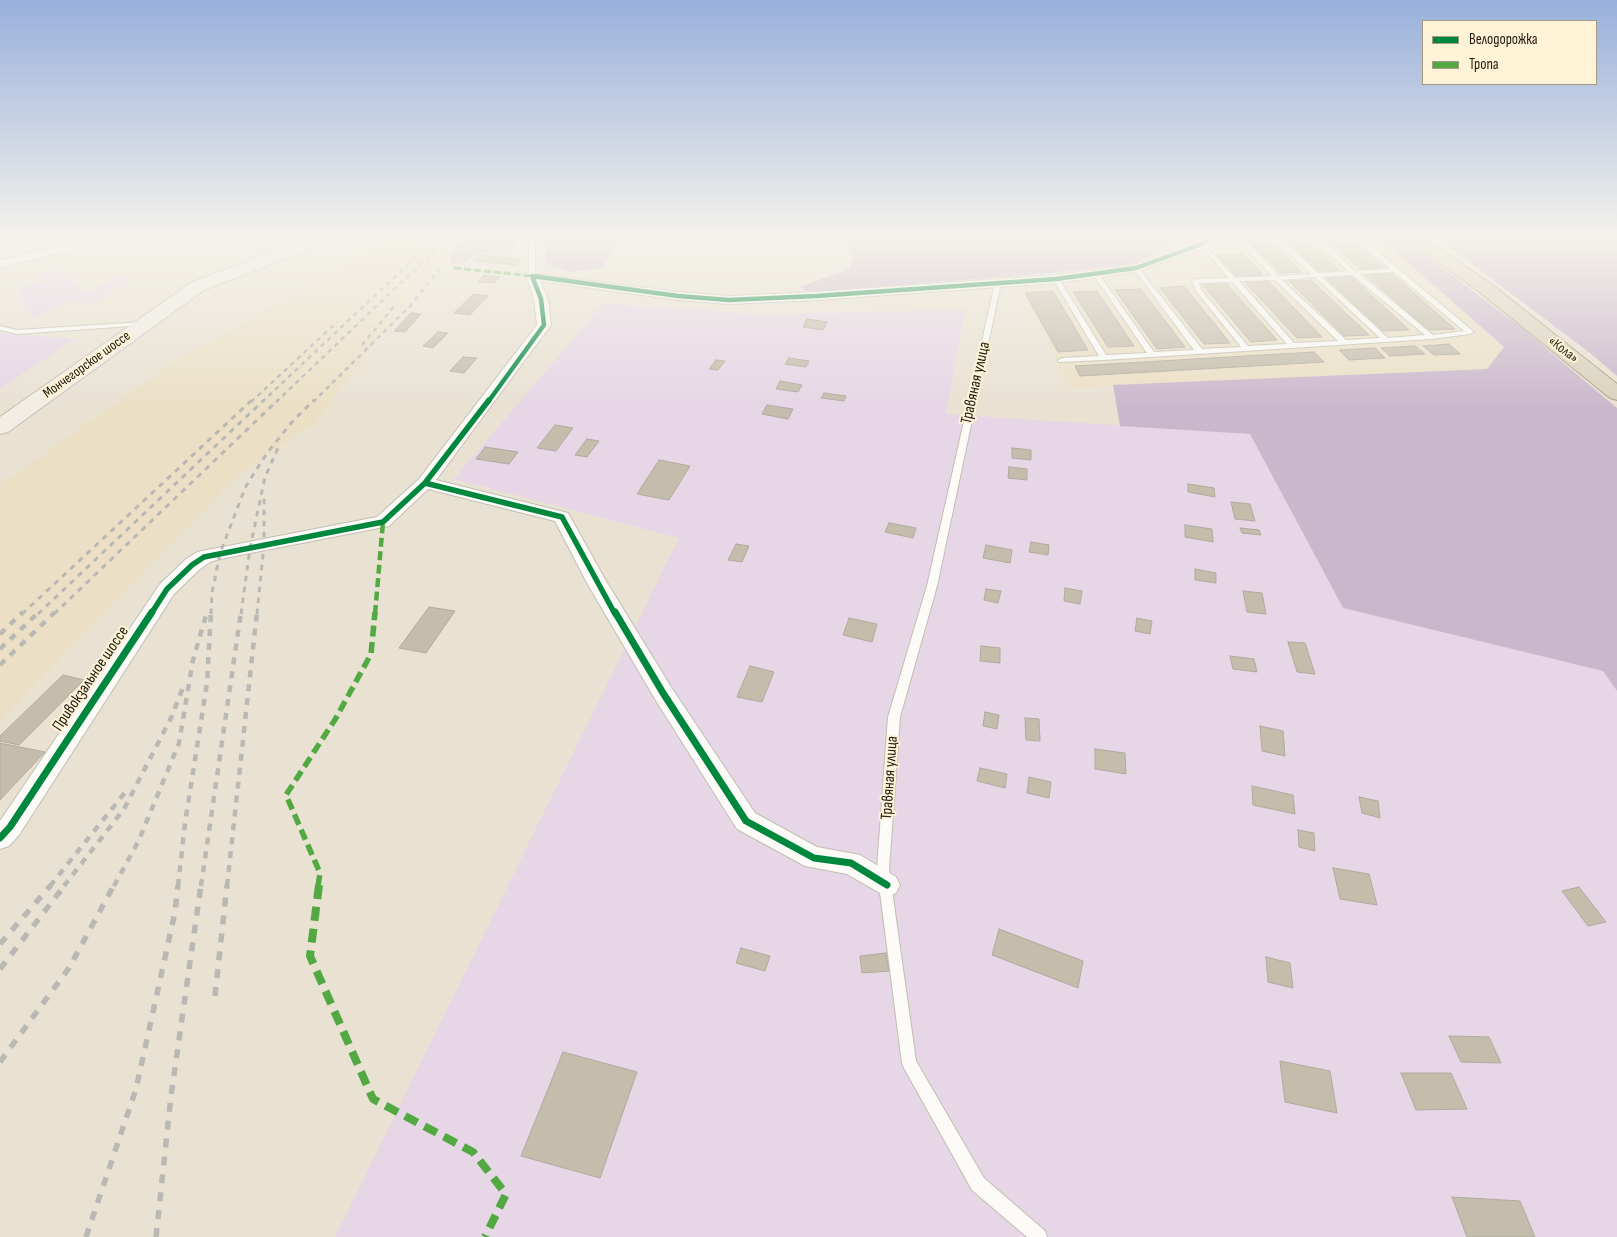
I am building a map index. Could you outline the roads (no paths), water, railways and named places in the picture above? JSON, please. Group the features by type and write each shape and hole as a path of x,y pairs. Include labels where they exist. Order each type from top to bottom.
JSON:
{"highway":[{"name":"«Кола»","path":"1493,294 1617,394"}],"street":[{"name":"Мончегорское шоссе","path":"0,427 187,294"},
{"name":"Привокзальное шоссе","path":"0,838 10,827 168,589 192,565 204,557 383,522 425,483 516,365 544,325 539,294"},
{"path":"661,294 729,300 841,294"},
{"path":"425,483 562,517 597,583 663,693 746,821 814,858 851,863 887,885"}],"lane":[{"name":"Травяная улица","path":"996,294 932,586 894,717 883,869 887,885 909,1063 978,1184 1039,1237"},
{"path":"1065,294 1104,358"},
{"path":"1110,294 1152,355"},
{"path":"1156,294 1200,352"},
{"path":"1201,294 1247,349"},
{"path":"1245,294 1291,344"},
{"path":"1293,294 1344,342"},
{"path":"1335,294 1384,339"},
{"path":"1379,294 1431,337"},
{"path":"1062,360 1247,349 1291,344 1431,337 1470,332 1425,294"},
{"path":"0,328 17,332 143,324"}],"railway":[{"path":"262,402 377,294"},
{"path":"276,402 389,294"},
{"path":"313,402 411,305 420,294"},
{"path":"362,345 396,304"},
{"path":"251,402 337,322"},
{"path":"22,614 252,400"},
{"path":"38,614 264,400"},
{"path":"54,614 278,400"},
{"path":"211,614 212,593 220,553 246,486 267,453 292,422 314,400"},
{"path":"241,614 250,548 265,477 279,446"},
{"path":"257,614 264,545 264,499"},
{"path":"0,634 23,612"},
{"path":"0,649 39,612"},
{"path":"0,665 55,612"},
{"path":"114,886 139,840 179,743 193,660 207,612"},
{"path":"178,886 185,823 207,683 211,612"},
{"path":"201,886 241,612"},
{"path":"227,886 257,612"},
{"path":"64,886 124,809 171,718 184,685"},
{"path":"50,886 127,790"},
{"path":"0,944 51,885"},
{"path":"0,969 65,885"},
{"path":"0,1062 69,968 114,885"},
{"path":"86,1237 136,1089 175,912 178,885"},
{"path":"156,1237 171,1096 201,885"},
{"path":"215,996 227,885"}]}
